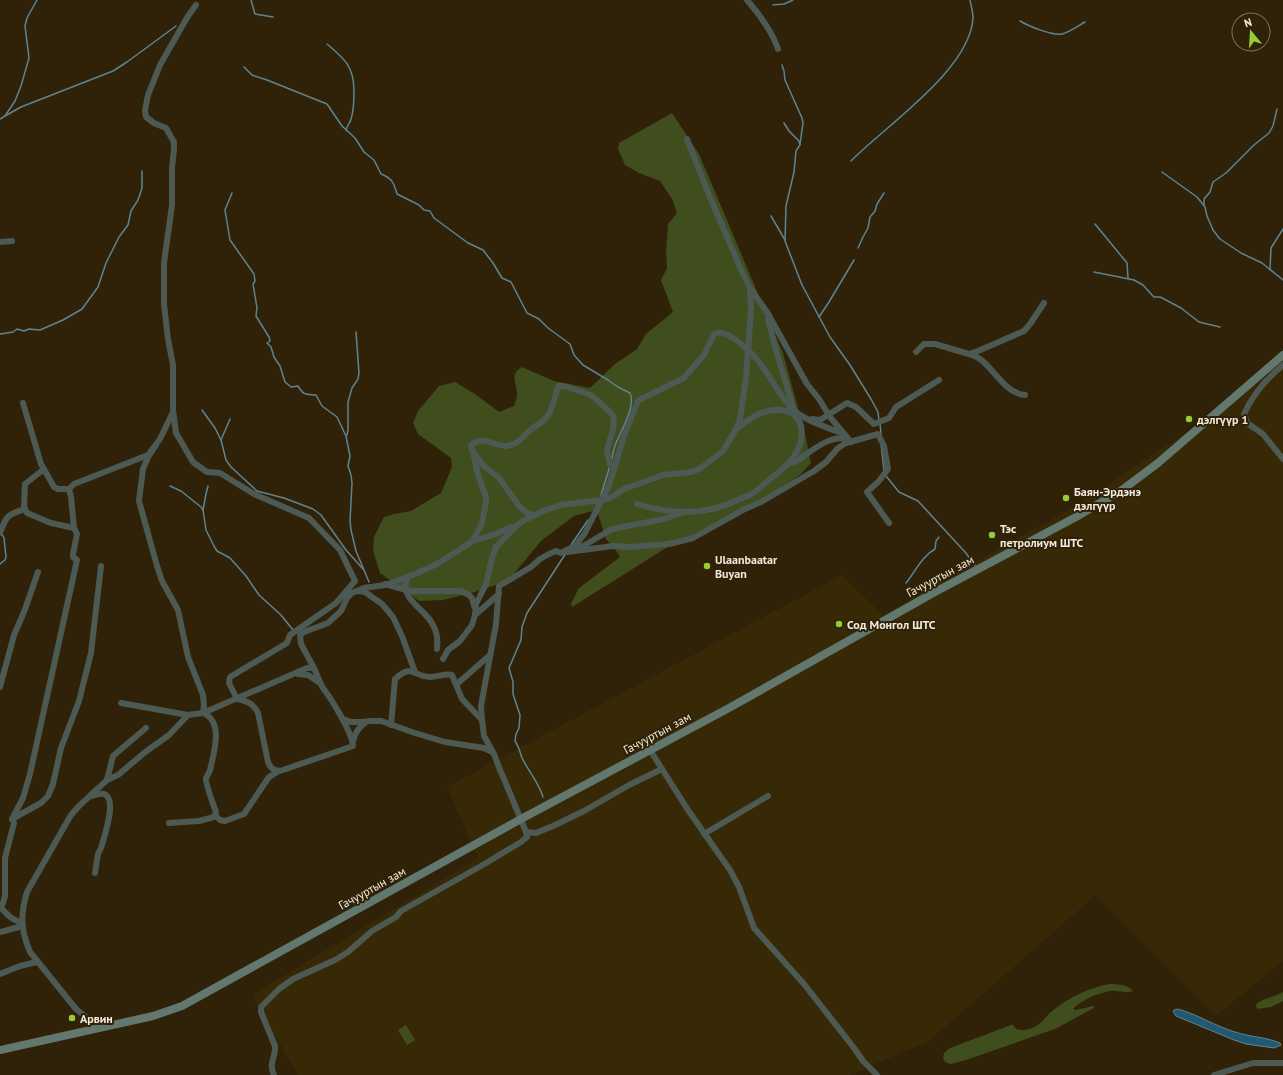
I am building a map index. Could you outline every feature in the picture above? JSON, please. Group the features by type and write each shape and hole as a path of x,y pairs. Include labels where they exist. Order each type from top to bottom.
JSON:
{"main road":[{"name":"Гачууртын зам","path":"0,1050 153,1016 182,1006 521,819 736,704 935,592 1076,517 1122,490 1158,463 1283,355"}],"street":[{"path":"750,2 778,49"},
{"path":"196,5 188,16 160,66 148,95 145,110 146,117 154,123 166,128 174,142 172,205 164,262 164,304 173,365 173,410 176,433 193,462 207,472 220,473 254,494 309,518 340,550 355,581 336,603 290,635 287,643 230,677 229,683 237,699"},
{"path":"687,139 709,195 750,288 767,312 797,367 828,415 851,442"},
{"path":"0,242 12,241"},
{"path":"323,688 301,644 300,635 328,623 341,611 347,598 356,591 409,576 437,564 473,541 502,532 546,510 561,505 610,498 624,489 663,475 692,472 701,468 723,452 740,419 746,378 751,310 750,288"},
{"path":"969,354 1024,331 1044,304"},
{"path":"767,312 775,347 795,412"},
{"path":"563,553 575,546 579,541 609,486 624,436 639,400 684,378 704,355 716,333 724,333 730,336 762,365 779,393 795,412 842,433"},
{"path":"916,352 924,344 935,344 969,354 980,359 1012,390 1020,395 1025,395"},
{"path":"1283,365 1269,377 1258,390 1248,403 1244,414 1247,423 1263,434 1283,459"},
{"path":"804,417 820,420 847,403 856,407 874,424 890,418 896,407 939,380"},
{"path":"473,541 482,523 486,497 478,475 471,447 472,444 479,440 485,440 504,446 513,444 520,440 549,414 559,386 564,386 591,395 613,416 613,429 607,450 610,465"},
{"path":"23,403 41,464 56,489 69,489 74,484 114,467 144,457 148,455 156,445"},
{"path":"173,410 167,426 143,469 139,501 160,573 178,610 188,657 203,695 204,713"},
{"path":"637,504 650,508 682,512 702,511 725,506 754,492 789,463 798,450 801,440 800,424 793,414 787,411 778,410 766,412 750,419 736,429"},
{"path":"274,1075 271,1063 276,1051 261,1012 261,1006 279,989 293,980 335,960 348,952 372,931 396,917 401,911 481,866 521,842 527,836 494,754 484,736 482,720 481,706 496,624 499,586 531,567 540,559 556,551 563,553 613,546 630,548 669,544 693,538 782,490 826,462 838,448 846,442 851,442 878,434 884,446 888,469 879,481 867,492 889,523"},
{"path":"789,463 795,462 827,441 847,439 851,442"},
{"path":"473,452 484,466 499,478 519,506 528,514 535,516"},
{"path":"44,469 25,484 25,509 27,513 50,524 74,528"},
{"path":"22,922 19,922 11,917 0,906 3,903 5,896 5,858 14,823 12,819 23,798 30,774 52,668 78,560 73,557 77,534 74,528 69,489"},
{"path":"0,533 4,522 12,513 25,509"},
{"path":"563,553 585,545 612,529 664,519 682,512"},
{"path":"443,659 448,650 460,641 472,625 478,598 486,584 496,547 514,527 523,521"},
{"path":"12,819 41,803 48,796 53,784 61,748 79,701 91,653 101,566"},
{"path":"0,687 14,635 38,572"},
{"path":"409,576 406,585 407,590 413,603 433,624 436,633 437,649"},
{"path":"385,584 407,590 461,592 469,594 475,608"},
{"path":"356,591 365,592 382,604 393,617 402,636 415,672"},
{"path":"475,615 499,594"},
{"path":"456,684 490,655"},
{"path":"121,703 188,715 204,713 307,668 314,668"},
{"path":"391,725 394,679 403,672 411,670 428,677 438,677 447,674 452,675 462,699 482,720"},
{"path":"293,674 302,673 320,683 343,719 353,741"},
{"path":"237,699 245,700 255,707 258,713 268,762 270,767 279,771"},
{"path":"204,713 212,718 215,726 212,759 206,779 216,812 215,815 220,820 225,821 244,814 269,777 279,771 353,746 355,734 366,721"},
{"path":"91,1030 86,1017 76,1009 30,952 22,931 27,892 71,815 78,807 107,780 118,775 144,753 169,735 188,715"},
{"path":"343,719 351,722 381,721 445,742 484,748 490,750 494,754"},
{"path":"107,780 113,756 146,728"},
{"path":"650,750 740,887 754,928 804,984 854,1048 862,1061 877,1075"},
{"path":"526,832 536,833 553,826 662,769"},
{"path":"90,796 103,794 108,796 111,806 101,848 98,854 95,873"},
{"path":"704,834 768,796"},
{"path":"169,823 199,821 214,817 215,815"},
{"path":"0,932 19,927 22,922"},
{"path":"0,974 20,966 37,962"},
{"path":"1214,1075 1253,1063 1283,1063"}],"shaded area":[{"path":"1283,352 1283,961 1216,1016 1096,895 929,1041 849,1075 298,1075 252,995 478,858 447,787 842,575 883,615 1073,507 1186,433"}],"green space":[{"path":"672,113 699,154 783,353 805,434 811,463 801,474 753,507 722,523 666,548 572,607 571,604 579,588 620,557 606,539 598,514 593,511 574,516 541,541 512,576 496,585 443,600 419,601 380,573 373,551 374,537 384,517 411,511 441,493 452,467 451,458 418,434 413,423 418,411 439,386 455,382 475,394 499,412 514,406 517,396 515,373 522,367 554,381 590,388 615,364 637,349 646,334 673,312 661,280 667,268 666,253 668,224 677,213 672,199 660,181 639,173 625,165 618,149 619,143"},
{"path":"1110,984 1126,986 1133,991 1110,991 1090,997 1073,1009 1075,1010 1094,1006 1094,1008 1055,1029 951,1064 945,1062 943,1058 944,1053 950,1048 1011,1025 1020,1030 1032,1028 1039,1024 1058,1006 1072,998 1087,990"},
{"path":"1283,992 1283,1001 1271,1007 1257,1009 1256,1004 1259,1002"},
{"path":"406,1025 415,1040 407,1045 398,1030"}],"water":[{"path":"1178,1009 1228,1030 1275,1041 1281,1045 1274,1048 1246,1044 1234,1040 1176,1016 1173,1011"}],"waterway":[{"path":"0,119 5,116 15,101 21,86 29,58 25,26 27,18 37,0"},
{"path":"251,0 255,14 273,17"},
{"path":"773,5 784,4 793,0"},
{"path":"851,161 924,96 942,77 957,57 968,38 973,18 970,0"},
{"path":"1020,21 1053,34 1068,32 1085,22"},
{"path":"5,116 21,107 113,71 176,26"},
{"path":"327,44 339,54 347,64 354,83 352,116 346,130"},
{"path":"782,65 785,80 802,118 803,123 800,144"},
{"path":"244,67 252,75 327,104 342,126 355,138 364,152 374,160 381,174 388,177 392,181 397,194 419,205 424,210 430,211 434,218 468,243 483,250 502,278 511,282 527,313 539,319 548,328 570,344 574,355 583,365 630,393 630,410 615,445 612,459"},
{"path":"1204,205 1204,199 1210,192 1213,182 1226,173 1254,145 1269,133 1273,126 1277,109"},
{"path":"784,123 789,131 799,141 800,145 796,151 794,172 786,206 785,241 802,285 830,337 850,365 871,399 878,412 879,421"},
{"path":"0,334 13,332 17,329 24,331 29,329 40,330 63,320 82,309 98,287 106,263 119,237 128,225 131,211 138,200 142,188 142,171"},
{"path":"1162,172 1197,197 1205,207 1213,230 1220,239 1241,253 1262,263 1283,280"},
{"path":"232,193 225,210 230,240 254,274 255,281 253,284 257,308 256,316 269,337 270,341 267,343 271,347 274,357 280,366 285,382 291,387 298,386 306,394 316,395 322,406 337,417 346,436 350,456 348,466 352,483 351,530 356,551 369,582"},
{"path":"858,248 868,228 870,217 875,211 877,204 884,193"},
{"path":"771,216 785,240"},
{"path":"1095,224 1127,263 1128,278"},
{"path":"1270,270 1271,248 1283,229"},
{"path":"819,317 854,260"},
{"path":"1094,272 1134,280 1143,285 1154,297 1160,297 1181,308 1199,322 1220,327"},
{"path":"347,435 348,402 352,388 358,379 359,373 356,332"},
{"path":"202,410 215,428 221,440 226,460 231,467 257,491 284,498 313,509 321,515 346,550 363,569"},
{"path":"221,440 230,419"},
{"path":"880,424 881,434"},
{"path":"881,444 884,470"},
{"path":"601,495 610,466"},
{"path":"886,476 899,492 918,501 975,565"},
{"path":"170,486 181,491 201,507 203,510 206,530 217,551 230,558 246,576 259,595 281,615 293,630"},
{"path":"203,510 208,486"},
{"path":"571,545 588,520"},
{"path":"0,564 6,557 4,538 2,534"},
{"path":"906,583 922,560 935,549 936,541 939,537"},
{"path":"543,797 539,787 522,758 515,741 519,728 520,715 513,694 513,682 509,668 521,640 522,627 527,613 566,553"}],"place":[{"name":"дэлгүүр 1","path":"1189,419"},
{"name":"Баян-Эрдэнэ дэлгүүр","path":"1066,498"},
{"name":"Тэс петролиум ШТС","path":"992,535"},
{"name":"Ulaanbaatar Buyan","path":"707,566"},
{"name":"Сод Монгол ШТС","path":"839,624"},
{"name":"Арвин","path":"72,1018"}]}
